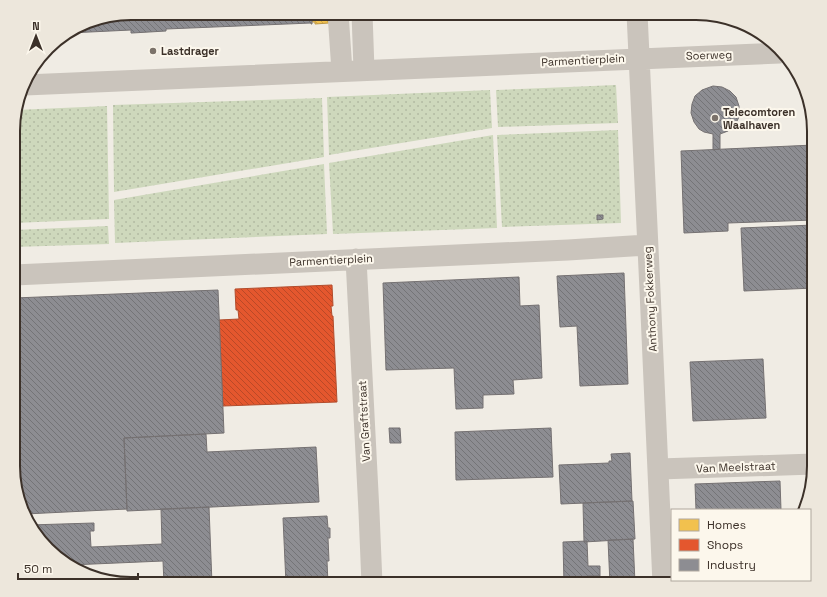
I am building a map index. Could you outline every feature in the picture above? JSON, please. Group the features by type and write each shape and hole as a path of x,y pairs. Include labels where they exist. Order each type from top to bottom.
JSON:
{"street":[{"path":"338,20 342,71"},
{"path":"362,20 364,70"},
{"name":"Anthony Fokkerweg","path":"637,20 663,577"},
{"name":"Soerweg","path":"639,58 773,52"},
{"name":"Parmentierplein","path":"30,85 639,58"},
{"name":"Parmentierplein","path":"20,275 647,245"},
{"name":"Van Graftstraat","path":"356,259 372,577"},
{"name":"Van Meelstraat","path":"659,469 807,464"}],"green space":[{"path":"616,85 618,123 498,127 496,90"},
{"path":"490,90 492,128 329,155 327,97"},
{"path":"322,98 324,157 114,192 113,105"},
{"path":"107,106 109,219 20,223 20,131 23,110"},
{"path":"618,130 621,223 502,227 497,135"},
{"path":"493,135 497,228 333,234 329,163"},
{"path":"324,164 327,234 115,243 114,200"},
{"path":"108,226 109,244 20,247 20,230"}],"building: Homes":[{"path":"312,20 329,20 329,23 315,24 315,22 312,22"}],"building: Shops":[{"path":"332,285 333,306 331,306 333,316 337,402 223,406 219,320 239,319 238,310 236,310 235,289"}],"building: Industry":[{"path":"131,20 312,20 312,24 166,29 166,31 132,33 131,30 80,32 103,24"},
{"name":"Telecomtoren Waalhaven","path":"713,86 722,87 730,91 736,97 739,106 739,117 735,125 728,131 720,134 720,149 713,150 713,134 699,129 694,122 691,113 695,96 702,90"},
{"path":"807,145 807,220 728,223 728,231 684,233 681,151"},
{"path":"597,215 603,215 603,219 597,220"},
{"path":"807,225 807,288 744,291 741,228"},
{"path":"624,273 628,384 580,386 577,326 560,327 557,276"},
{"path":"519,277 520,306 539,305 542,378 513,380 514,394 483,395 483,408 456,409 454,368 386,370 383,283"},
{"path":"218,290 224,433 124,438 127,509 31,514 22,487 20,473 20,298"},
{"path":"763,359 766,418 693,421 690,362"},
{"path":"389,428 400,428 401,443 390,443"},
{"path":"551,428 553,477 456,480 455,432"},
{"path":"206,434 207,452 316,447 319,502 127,511 124,438"},
{"path":"630,453 632,501 561,504 559,465 609,463 609,461 612,461 611,454"},
{"path":"780,481 781,509 696,509 695,484"},
{"path":"633,501 635,539 584,542 583,503"},
{"path":"209,507 212,577 164,577 163,561 81,565 64,554 53,544 37,525 94,523 94,531 90,531 91,547 162,544 161,509"},
{"path":"327,516 328,528 330,528 330,538 328,538 328,577 286,577 283,518"},
{"path":"633,539 635,577 610,577 608,540"},
{"path":"587,541 588,566 600,566 600,576 564,577 563,542"}],"place":[{"name":"Lastdrager","path":"153,51"},
{"name":"Telecomtoren Waalhaven","path":"715,118"}]}
